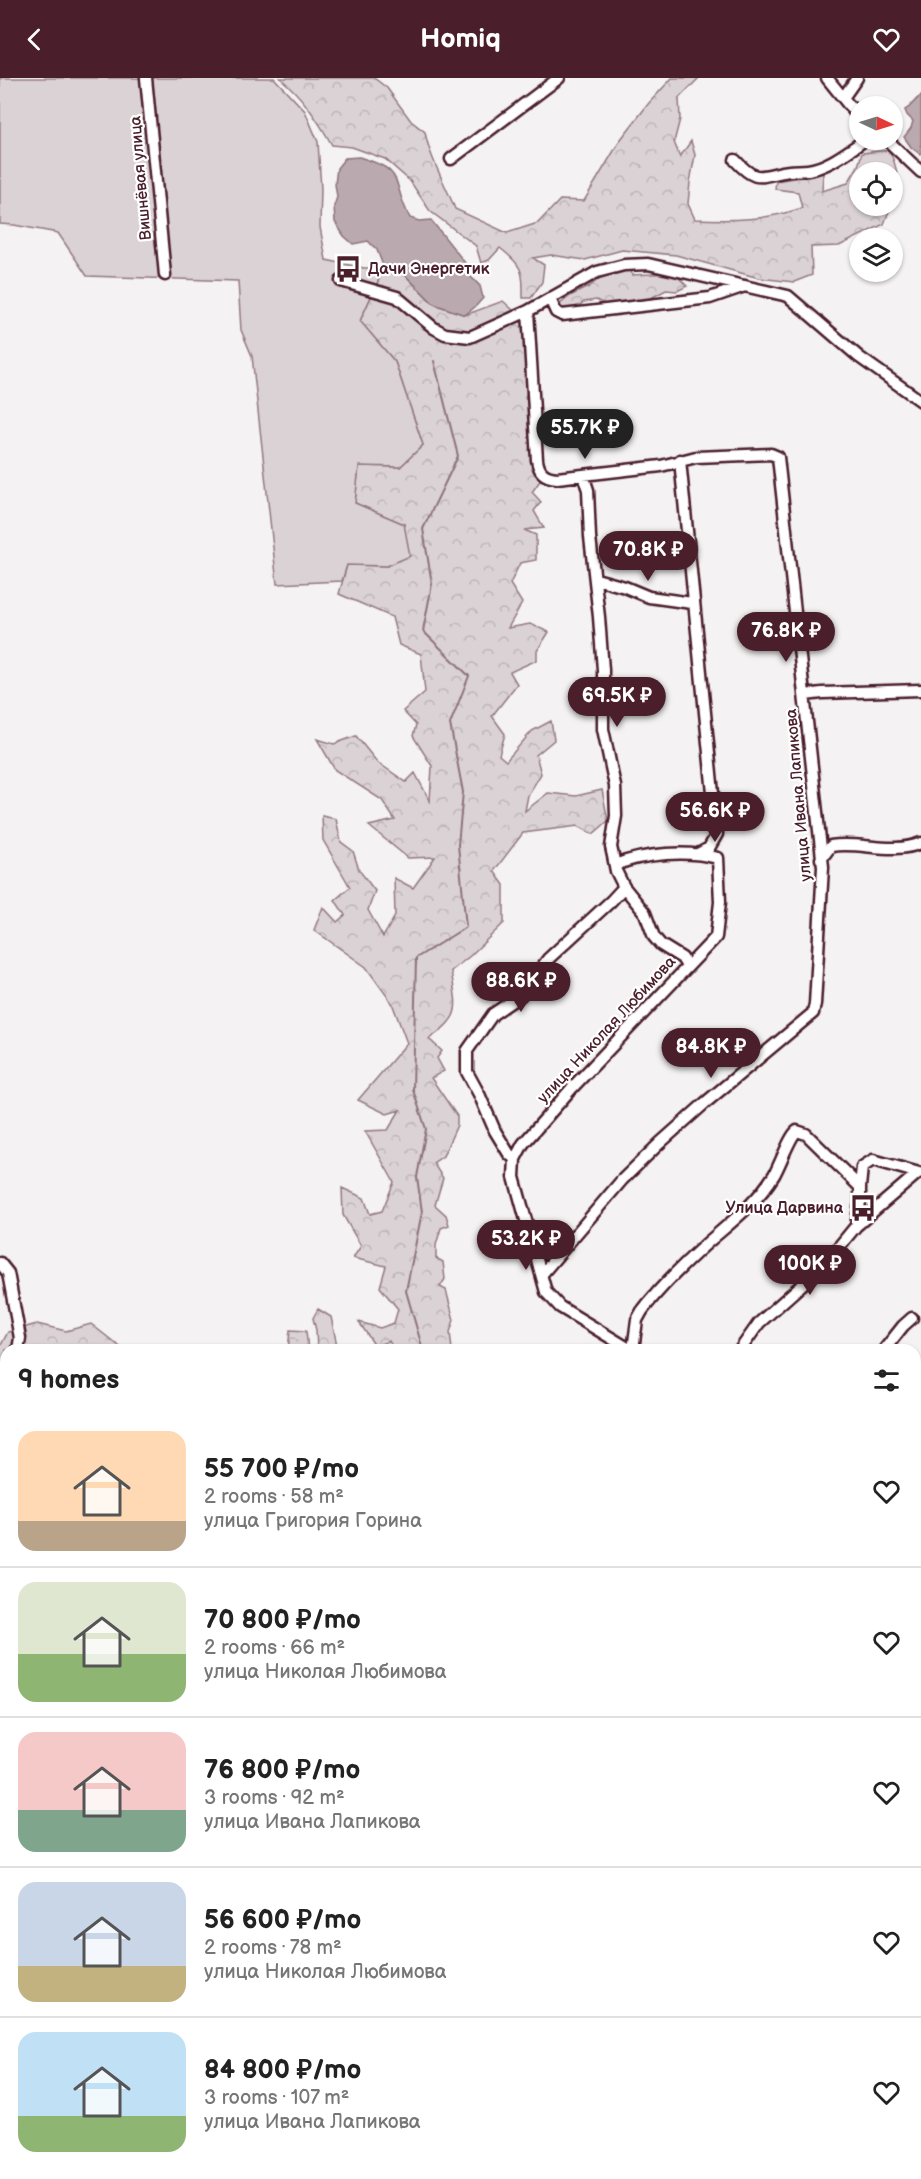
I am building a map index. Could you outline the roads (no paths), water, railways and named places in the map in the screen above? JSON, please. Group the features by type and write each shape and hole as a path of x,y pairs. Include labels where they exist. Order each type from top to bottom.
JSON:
{"street":[{"name":"Вишнёвая улица","path":"146,78 165,275"},
{"path":"451,159 559,78"},
{"path":"827,78 849,105"},
{"path":"843,98 857,78"},
{"path":"735,160 745,171 756,176 768,176 788,171 809,170 828,164 850,150"},
{"path":"898,150 921,172"},
{"path":"341,281 397,297 434,328 445,334 470,337 528,311 597,272 636,263 648,264 788,296 859,357 921,401"},
{"path":"549,299 558,314 571,315 710,298 745,286"},
{"path":"528,311 532,400 539,470 549,477 583,475 661,466 680,460 717,834 709,848 697,855 651,855 615,865"},
{"name":"улица Ивана Лапикова","path":"542,1275 595,1210 660,1143 705,1102 813,1013 815,1004 823,878 778,457 771,453 680,460"},
{"path":"583,475 588,490 596,579 603,670 603,729 615,786 616,816 611,847 624,887 645,913 658,942 682,958 687,966"},
{"path":"596,579 649,597 693,603"},
{"path":"805,695 921,690"},
{"path":"819,832 822,840 837,845"},
{"path":"821,859 831,846 837,845 873,847 914,846 921,843"},
{"name":"улица Николая Любимова","path":"515,1159 523,1144 572,1088 716,937 720,902 718,858 697,855"},
{"path":"622,1344 560,1307 546,1292 514,1177 515,1159 509,1154 495,1131 467,1072 467,1051 493,1014 521,995 548,959 624,887"},
{"path":"633,1344 637,1320 642,1311 762,1192 786,1154 793,1133 797,1131 806,1134 860,1187"},
{"path":"744,1344 759,1323 824,1265 856,1226 918,1173 873,1160 862,1167 861,1202 856,1226"},
{"path":"0,1263 8,1273 20,1338 19,1344"},
{"path":"889,1344 912,1318"}],"waterway":[{"path":"421,1344 406,1291 422,1212 417,1177 426,1129 413,1090 416,958 466,927 458,845 463,792 450,724 469,676 423,631 432,584 423,529 458,456 434,361"}],"place":[{"name":"Дачи Энергетик","path":"348,269"},
{"name":"Улица Дарвина","path":"863,1208"}]}
